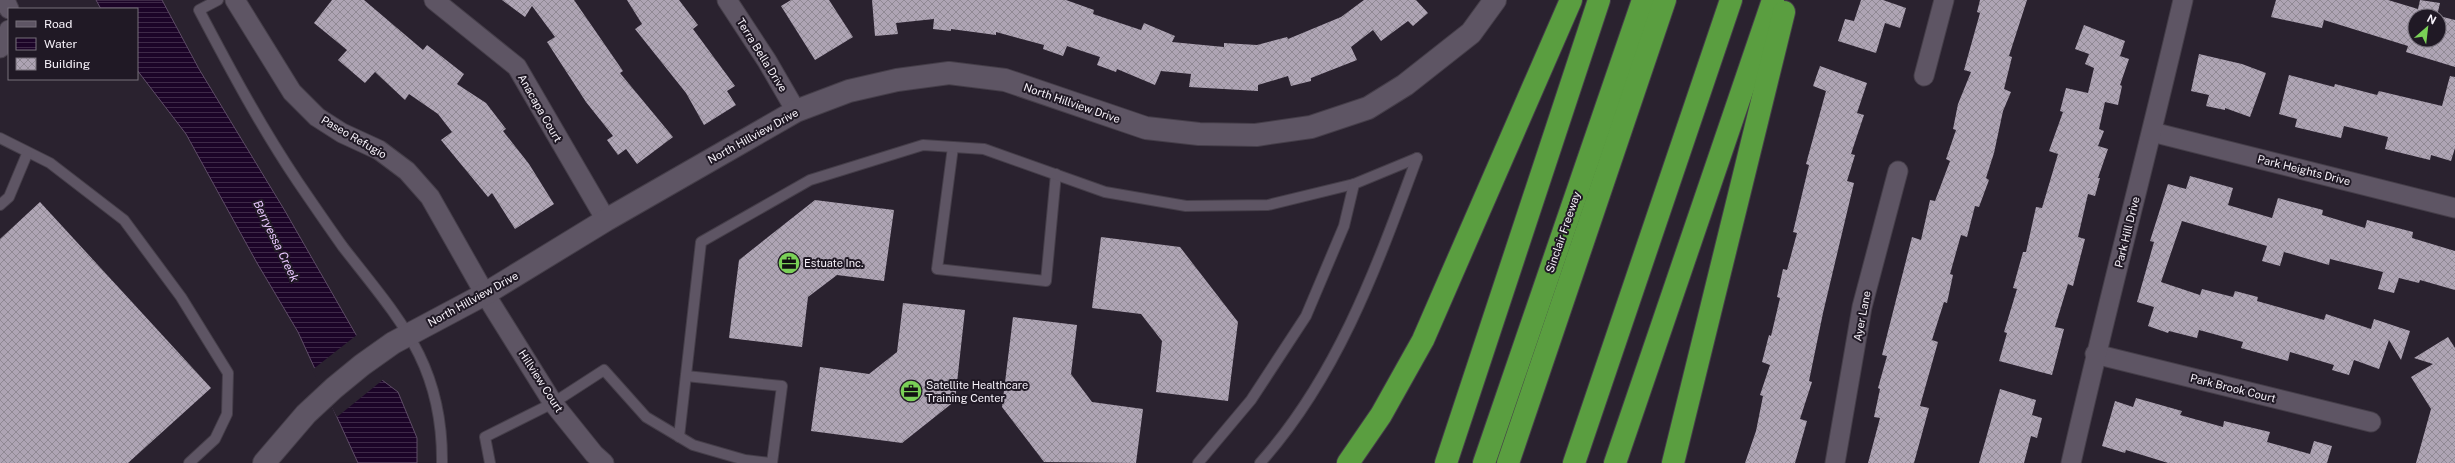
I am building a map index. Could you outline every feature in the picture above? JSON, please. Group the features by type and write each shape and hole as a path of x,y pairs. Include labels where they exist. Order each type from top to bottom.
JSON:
{"highway":[{"path":"1348,463 1381,415 1423,340 1571,0"},
{"path":"1446,463 1599,0"},
{"name":"Sinclair Freeway","path":"1484,463 1643,0"},
{"path":"1508,463 1665,0"},
{"path":"1574,463 1732,0"},
{"path":"1615,463 1773,0"},
{"path":"1673,463 1787,0"}],"street":[{"name":"Paseo Refugio","path":"235,0 292,92 317,117 342,133 379,150 390,158 407,171 430,197 485,294"},
{"name":"Anacapa Court","path":"434,0 517,67 606,220"},
{"name":"Terra Bella Drive","path":"727,0 767,61 796,111"},
{"name":"North Hillview Drive","path":"264,463 306,414 362,365 401,339 485,294 606,220 796,111 848,91 897,80 948,73 1005,80 1146,128 1199,134 1256,135 1311,127 1368,108 1405,85 1471,33 1495,0"},
{"path":"1924,76 1944,0"},
{"name":"Park Hill Drive","path":"2071,463 2095,354 2152,132 2183,0"},
{"path":"0,48 6,42 8,34"},
{"name":"Park Heights Drive","path":"2152,132 2455,208"},
{"name":"Ayer Lane","path":"1834,463 1862,307 1898,172"},
{"name":"Hillview Court","path":"485,294 554,403 594,454 604,463"},
{"name":"Park Brook Court","path":"2095,354 2371,422"}],"lane":[{"path":"218,0 199,10 259,122 343,246 389,303 401,339 433,388 442,432 442,463"},
{"path":"0,138 28,154 50,163 124,220 181,297 228,372 226,414 215,439 189,463"},
{"path":"679,436 701,242 810,180 923,145 984,149 1105,192 1186,206 1268,205 1354,184 1417,158 1370,284 1333,361 1284,437 1260,463"},
{"path":"953,147 936,269 1046,281 1056,174"},
{"path":"0,205 9,197 28,154"},
{"path":"1198,463 1251,400 1306,316 1344,226 1354,184"},
{"path":"490,463 485,437 554,403 604,370 646,417 693,445 744,461 772,463 782,386 686,376"}],"water":[{"name":"Berryessa Creek","path":"96,0 162,0 199,69 285,211 382,380 398,392 417,438 417,463 358,463 298,332 257,263 186,134 138,71 138,8 100,8"}],"pier":[{"path":"358,334 384,379 337,417 312,370"}],"building":[{"path":"332,0 364,0 423,50 427,45 464,74 457,84 486,103 506,129 503,131 529,164 554,204 515,229 492,193 488,197 441,140 452,132 438,114 409,94 405,100 375,72 365,83 338,60 347,50 314,23"},
{"path":"502,0 574,0 623,71 620,73 673,137 637,164 626,149 618,155 607,140 613,136 586,102 547,42 555,37 532,6 525,17"},
{"path":"627,0 679,0 698,25 693,29 735,86 727,91 736,105 704,125 686,93 635,29 642,24"},
{"path":"791,0 829,0 853,37 815,60 781,6"},
{"path":"872,0 1066,0 1094,10 1093,14 1141,30 1144,23 1175,36 1172,42 1224,47 1224,43 1257,45 1287,37 1288,39 1341,17 1364,0 1416,0 1428,13 1413,26 1408,21 1381,41 1373,30 1351,47 1357,60 1311,78 1311,81 1291,86 1288,76 1258,85 1258,91 1189,87 1191,74 1161,71 1155,85 1117,69 1116,72 1097,65 1100,57 1067,46 1063,56 1043,49 1044,45 996,32 996,35 951,29 951,31 933,29 934,19 896,23 898,34 875,36"},
{"path":"1861,0 1883,0 1906,8 1900,28 1885,23 1876,53 1838,41 1845,19 1854,21"},
{"path":"1980,0 2027,0 2009,56 2012,57 2004,89 2011,92 2003,111 1994,153 1986,178 1989,180 1979,207 1975,206 1967,237 1961,235 1950,274 1953,275 1947,303 1944,302 1932,340 1938,342 1920,406 1929,408 1914,463 1868,463 1880,418 1874,417 1880,389 1878,388 1887,356 1882,355 1912,237 1921,240 1930,200 1935,201 1950,161 1946,159 1956,130 1953,129 1958,104 1971,72 1964,70 1980,13 1977,12"},
{"path":"2276,0 2388,0 2415,8 2407,8 2407,46 2324,20 2322,28 2271,17"},
{"path":"2420,0 2440,3 2439,8 2418,8"},
{"path":"2447,18 2455,20 2455,67 2406,52 2407,48 2447,48"},
{"path":"2084,25 2125,41 2120,56 2129,59 2120,85 2122,86 2118,105 2105,102 2099,129 2104,131 2098,146 2108,149 2098,178 2100,178 2095,196 2088,194 2078,237 2085,239 2073,286 2068,284 2055,327 2064,329 2052,375 1999,361 2007,333 2004,332 2017,289 2013,288 2023,252 2026,252 2036,207 2042,208 2058,154 2049,151 2063,112 2060,111 2066,88 2088,93 2094,68 2085,64 2089,54 2075,49"},
{"path":"2199,54 2242,64 2266,73 2250,117 2225,108 2225,110 2206,106 2209,95 2191,91"},
{"path":"1820,66 1867,83 1857,113 1864,115 1851,154 1855,155 1847,181 1854,183 1823,313 1809,381 1812,382 1800,419 1807,421 1795,463 1745,463 1756,431 1763,396 1760,395 1770,365 1762,362 1769,335 1771,336 1780,298 1777,297 1783,269 1787,270 1797,233 1793,232 1809,165 1806,164 1826,91 1813,86"},
{"path":"2289,75 2334,87 2335,84 2377,95 2379,91 2442,106 2450,76 2455,77 2455,148 2451,161 2431,155 2430,160 2385,149 2388,137 2344,126 2341,138 2295,127 2297,119 2279,114"},
{"path":"2190,176 2233,188 2228,205 2272,218 2278,198 2323,210 2322,215 2365,228 2367,220 2413,232 2412,238 2455,251 2455,290 2420,280 2419,283 2399,278 2394,293 2378,289 2383,272 2330,259 2329,265 2284,252 2280,266 2262,261 2267,246 2182,221 2161,282 2200,295 2202,289 2233,297 2235,291 2258,297 2257,301 2324,320 2326,314 2371,329 2374,319 2410,331 2401,360 2389,340 2379,369 2354,360 2349,375 2332,370 2334,365 2290,352 2288,361 2241,348 2243,342 2199,330 2197,338 2169,331 2168,333 2148,326 2154,307 2137,302 2154,242 2150,241 2168,184 2186,189"},
{"path":"815,200 894,210 884,281 837,275 808,297 802,347 729,338 739,260"},
{"path":"40,202 211,388 128,463 0,463 0,239"},
{"path":"1101,237 1180,247 1238,322 1228,401 1156,392 1162,341 1141,314 1092,308"},
{"path":"903,303 965,310 955,401 902,443 811,431 820,367 869,374 897,352"},
{"path":"1013,317 1077,325 1071,374 1092,402 1143,409 1136,463 1044,462 1002,407"},
{"path":"2448,337 2455,348 2455,463 2416,463 2431,409 2411,377 2433,364 2414,358"},
{"path":"2000,389 2036,400 2032,415 2042,418 2037,438 2031,436 2024,463 1979,463"},
{"path":"2136,398 2182,411 2180,415 2223,427 2224,421 2270,432 2267,442 2310,454 2314,441 2332,446 2327,463 2168,463 2126,450 2125,453 2102,446 2115,401 2133,407"}],"place":[{"name":"Estuate Inc.","path":"789,263"},
{"name":"Satellite Healthcare Training Center","path":"911,391"}]}
